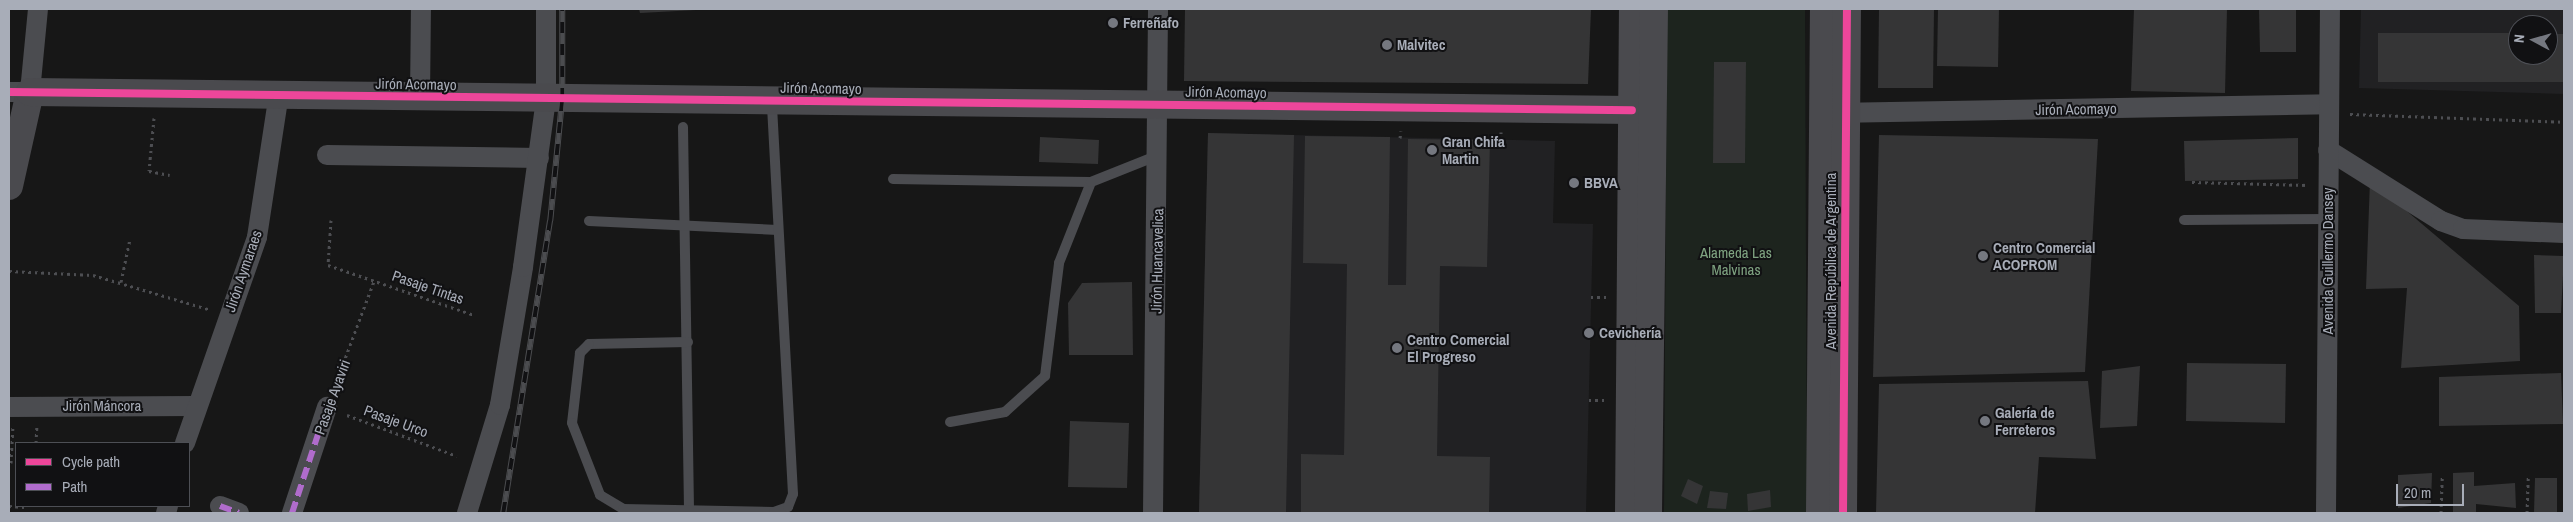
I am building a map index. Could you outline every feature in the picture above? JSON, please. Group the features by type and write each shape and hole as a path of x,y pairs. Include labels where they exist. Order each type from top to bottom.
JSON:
{"street":[{"path":"9,186 19,92 38,9"},
{"path":"420,98 421,9"},
{"path":"467,513 500,405 539,158 546,99 546,9"},
{"name":"Jirón Huancavelica","path":"1152,513 1159,155 1158,9"},
{"path":"1629,513 1633,9"},
{"path":"1648,513 1654,9"},
{"name":"Avenida República de Argentina","path":"1824,9 1835,113 1843,513"},
{"name":"Avenida República de Argentina","path":"1820,513 1835,113 1847,9"},
{"name":"Avenida Guillermo Dansey","path":"2326,513 2330,9"},
{"name":"Jirón Acomayo","path":"19,92 279,94 420,98 1632,110"},
{"name":"Jirón Aymaraes","path":"185,442 196,406 257,237 279,94"},
{"name":"Jirón Acomayo","path":"1835,113 2329,109"},
{"path":"2328,150 2441,222 2463,229 2564,233"},
{"path":"327,155 539,158"},
{"name":"Jirón Máncora","path":"12,407 196,406"},
{"name":"Pasaje Ayaviri","path":"292,513 327,408"},
{"path":"220,506 239,513"}],"lane":[{"path":"688,342 589,344 580,353 572,423 594,482 609,504 623,509 774,512 788,507 793,494 772,101"},
{"path":"683,127 687,223 689,511"},
{"path":"893,179 1091,182 1159,155"},
{"path":"950,422 1005,412 1045,376 1059,263 1091,182"},
{"path":"2184,220 2328,219"},
{"path":"589,221 687,223 778,230"}],"path":[{"path":"157,93 149,171 170,176"},
{"path":"2329,109 2564,122"},
{"path":"2192,182 2328,185"},
{"path":"121,282 130,239"},
{"path":"9,271 93,275 228,316"},
{"path":"11,463 12,407"},
{"path":"2528,475 2528,513"},
{"path":"2441,513 2442,477"}],"shaded area":[{"path":"2361,9 2564,9 2564,94 2359,88"},
{"name":"Centro Comercial El Progreso","path":"1208,133 1555,141 1553,223 1593,224 1586,513 1199,513"}],"green space":[{"name":"Alameda Las Malvinas","path":"1667,9 1805,9 1807,513 1664,512"}],"building":[{"path":"639,9 696,9 696,10 640,13"},
{"name":"Malvitec","path":"1185,9 1591,9 1588,84 1184,81"},
{"path":"1879,9 1934,9 1933,88 1878,88"},
{"path":"1938,9 1999,9 1998,67 1937,66"},
{"path":"2134,9 2227,9 2225,93 2131,91"},
{"path":"2259,9 2296,9 2296,52 2260,52"},
{"path":"2378,33 2508,33 2508,65 2558,65 2558,34 2564,34 2563,82 2378,82"},
{"path":"1714,62 1746,62 1745,163 1713,163"},
{"path":"1208,133 1294,135 1286,513 1199,513"},
{"name":"Centro Comercial ACOPROM","path":"1879,135 2098,139 2085,372 1873,377"},
{"path":"1305,136 1390,137 1388,285 1406,285 1408,139 1490,140 1487,267 1440,266 1437,456 1490,457 1489,513 1301,513 1301,454 1344,455 1347,264 1303,263"},
{"path":"1040,137 1099,140 1098,164 1039,162"},
{"path":"2298,138 2298,179 2185,181 2184,141"},
{"path":"2370,180 2519,306 2520,361 2401,368 2407,288 2366,289"},
{"path":"2534,255 2564,256 2561,313 2535,313"},
{"path":"1132,282 1133,355 1069,355 1068,303 1082,283"},
{"path":"2187,363 2286,364 2285,423 2186,421"},
{"path":"2140,366 2137,426 2100,428 2102,371"},
{"path":"2561,373 2563,424 2439,426 2439,377"},
{"name":"Galería de Ferreteros","path":"2088,381 2096,459 2039,457 2035,513 1876,513 1879,384"},
{"path":"1070,421 1129,423 1127,488 1068,487"},
{"path":"2474,472 2474,486 2515,483 2516,508 2476,504 2476,513 2453,513 2453,473"},
{"path":"2432,473 2431,503 2398,508 2398,475"},
{"path":"2535,478 2557,478 2557,513 2534,513"},
{"path":"1688,479 1703,486 1697,504 1681,496"},
{"path":"1770,490 1771,507 1748,511 1747,494"},
{"path":"1710,491 1728,493 1726,509 1707,508"}],"railway":[{"path":"503,513 550,221 562,99 562,9"}],"marked path":[{"path":"292,513 327,407"},
{"path":"220,506 239,513"}],"cycle path":[{"path":"1843,513 1847,9"},
{"path":"9,92 1632,110"}],"place":[{"name":"Ferreñafo","path":"1113,23"},
{"name":"Malvitec","path":"1387,45"},
{"name":"Gran Chifa Martin","path":"1432,150"},
{"name":"BBVA","path":"1574,183"},
{"name":"Centro Comercial ACOPROM","path":"1983,256"},
{"name":"Cevichería","path":"1589,333"},
{"name":"Centro Comercial El Progreso","path":"1397,348"},
{"name":"Galería de Ferreteros","path":"1985,421"}]}
